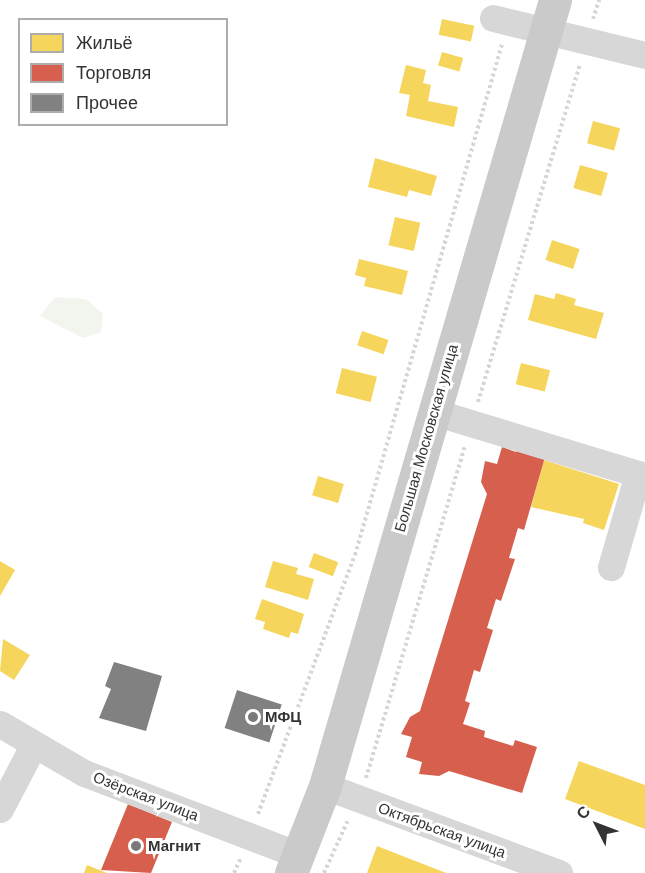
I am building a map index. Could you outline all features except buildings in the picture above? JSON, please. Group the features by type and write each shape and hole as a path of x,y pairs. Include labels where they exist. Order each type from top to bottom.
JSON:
{"main road":[{"name":"Большая Московская улица","path":"305,867 325,786 551,15"}],"street":[{"path":"501,20 551,15 586,40 645,55"},
{"path":"434,412 638,474 611,567"},
{"name":"Озёрская улица","path":"0,724 33,746 84,773 250,836 305,867"},
{"path":"0,809 33,746"},
{"name":"Октябрьская улица","path":"325,786 362,787 559,873"}],"path":[{"path":"305,867 362,787 599,0"},
{"path":"234,873 356,555 501,20"}],"shaded area":[{"path":"55,297 86,299 103,314 101,332 83,338 40,316"}],"place":[{"name":"МФЦ","path":"253,717"},
{"name":"Магнит","path":"136,846"}]}
